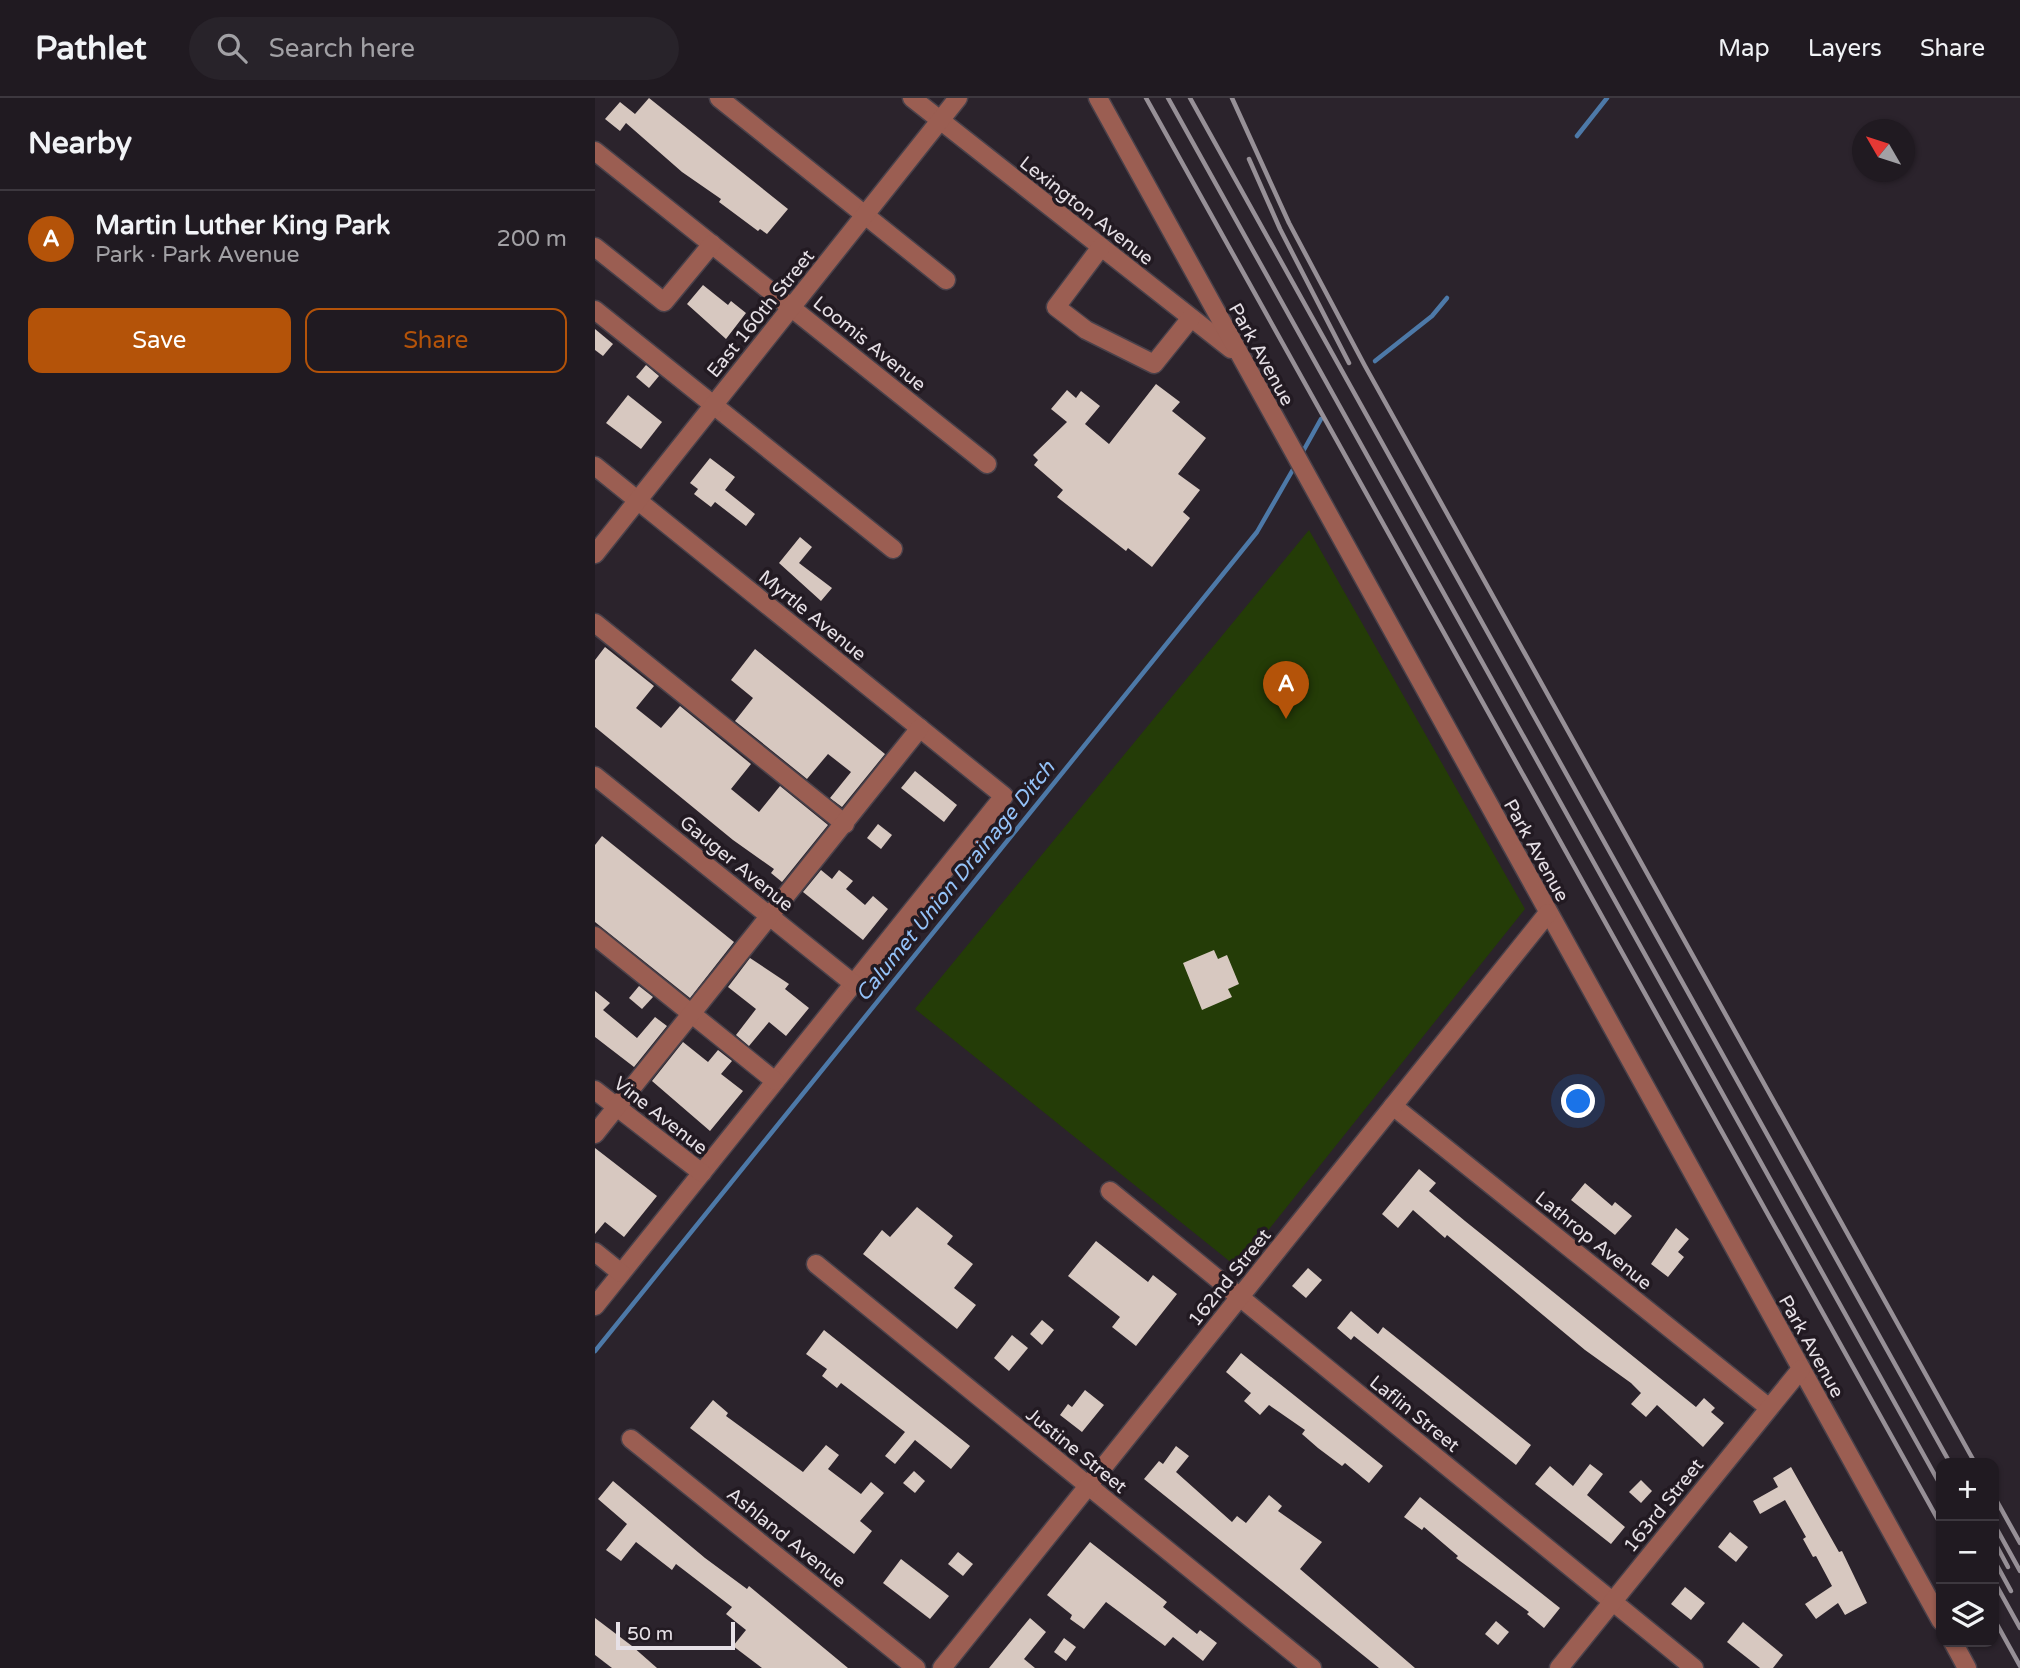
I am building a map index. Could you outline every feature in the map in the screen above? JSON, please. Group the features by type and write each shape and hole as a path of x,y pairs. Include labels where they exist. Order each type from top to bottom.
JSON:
{"street":[{"path":"719,98 946,280"},
{"name":"Lexington Avenue","path":"912,98 1237,354"},
{"name":"East 160th Street","path":"595,554 958,98"},
{"name":"Park Avenue","path":"1098,98 1237,354 1936,1612"},
{"name":"Loomis Avenue","path":"595,151 987,464"},
{"path":"595,247 664,302 712,244"},
{"path":"1101,247 1056,307 1086,330 1154,364 1191,318"},
{"path":"595,310 893,549"},
{"name":"Myrtle Avenue","path":"595,466 1005,796 854,984"},
{"path":"595,623 845,824"},
{"path":"595,1134 921,728"},
{"name":"Gauger Avenue","path":"595,776 854,984"},
{"name":"162nd Street","path":"942,1668 1548,913"},
{"path":"595,936 775,1081"},
{"path":"595,1306 854,984"},
{"name":"Vine Avenue","path":"595,1090 702,1173"},
{"name":"Lathrop Avenue","path":"1393,1106 1768,1407"},
{"name":"Laflin Street","path":"1110,1191 1694,1668"},
{"path":"595,1252 621,1273"},
{"name":"Justine Street","path":"816,1264 1313,1668"},
{"name":"163rd Street","path":"1559,1668 1801,1369"},
{"name":"Ashland Avenue","path":"631,1439 916,1668"},
{"path":"1956,1647 1967,1668"}],"green space":[{"path":"1309,530 1525,909 1238,1268 915,1009"}],"building":[{"path":"649,98 788,209 767,234 760,229 758,231 719,202 721,199 682,172 626,123 620,131 605,119 620,102 635,114"},
{"path":"703,285 728,305 731,301 746,313 726,339 687,304"},
{"path":"595,329 613,344 603,356 595,350"},
{"path":"646,365 659,376 649,388 636,377"},
{"path":"1156,384 1180,402 1172,411 1206,438 1178,474 1200,490 1183,512 1190,518 1152,567 1128,548 1126,551 1057,497 1063,490 1034,465 1038,460 1033,455 1067,422 1051,409 1067,390 1076,398 1081,391 1100,406 1085,424 1109,444"},
{"path":"628,395 662,422 641,449 606,423"},
{"path":"710,458 735,477 725,490 755,514 746,526 715,502 711,507 694,494 698,489 690,483"},
{"path":"800,537 812,547 799,563 832,588 821,601 779,563"},
{"path":"605,647 654,686 636,708 661,728 680,706 751,764 731,789 759,812 780,786 828,825 782,882 771,873 774,869 733,840 595,727 595,660"},
{"path":"755,649 885,754 842,807 830,798 851,772 828,754 807,779 735,721 753,698 731,680"},
{"path":"915,771 957,805 944,822 901,788"},
{"path":"878,824 892,835 881,849 867,838"},
{"path":"602,836 734,942 690,998 595,922 595,845"},
{"path":"821,870 832,879 839,870 853,881 846,889 865,905 873,896 888,909 863,940 803,892"},
{"path":"1214,950 1218,959 1227,955 1239,984 1228,989 1232,997 1202,1010 1183,963"},
{"path":"750,958 789,984 785,989 809,1008 786,1036 769,1022 749,1046 736,1035 756,1009 728,987"},
{"path":"639,986 653,997 642,1009 629,998"},
{"path":"595,991 610,1003 603,1010 637,1038 655,1017 667,1026 634,1067 595,1037"},
{"path":"683,1042 708,1062 718,1050 732,1061 721,1074 743,1091 710,1131 652,1081"},
{"path":"595,1148 657,1196 624,1237 605,1222 595,1234"},
{"path":"1419,1169 1436,1183 1429,1191 1465,1221 1696,1407 1704,1398 1715,1408 1711,1412 1724,1423 1703,1447 1657,1405 1646,1417 1631,1404 1641,1393 1631,1383 1585,1350 1413,1210 1398,1228 1382,1214"},
{"path":"1585,1183 1612,1206 1615,1202 1632,1216 1615,1235 1571,1200"},
{"path":"917,1207 953,1236 947,1244 973,1264 954,1288 976,1305 957,1329 863,1254 882,1230 890,1237"},
{"path":"1676,1228 1689,1239 1678,1252 1684,1257 1668,1277 1651,1264"},
{"path":"1096,1241 1148,1282 1153,1275 1177,1294 1136,1346 1112,1327 1120,1317 1068,1276"},
{"path":"1308,1268 1322,1280 1306,1298 1292,1286"},
{"path":"1351,1311 1378,1334 1383,1327 1531,1445 1516,1465 1354,1336 1351,1340 1337,1328"},
{"path":"1042,1320 1054,1330 1042,1345 1030,1334"},
{"path":"824,1330 970,1446 951,1469 915,1440 895,1464 885,1456 905,1432 841,1383 837,1388 822,1376 827,1369 806,1354"},
{"path":"1012,1335 1028,1348 1009,1371 994,1358"},
{"path":"1241,1353 1383,1466 1369,1483 1345,1463 1342,1466 1318,1448 1302,1434 1305,1430 1269,1405 1260,1415 1244,1401 1251,1393 1226,1372"},
{"path":"1085,1390 1104,1405 1082,1432 1060,1415 1068,1404 1072,1407"},
{"path":"713,1400 728,1413 726,1416 803,1472 826,1445 839,1455 828,1469 861,1494 871,1482 884,1493 860,1521 872,1531 854,1554 690,1428"},
{"path":"1176,1446 1189,1456 1176,1472 1232,1522 1237,1516 1246,1523 1269,1495 1282,1506 1278,1511 1322,1542 1300,1569 1415,1668 1379,1668 1144,1479 1159,1461 1163,1464"},
{"path":"1590,1464 1603,1474 1587,1495 1625,1527 1611,1544 1535,1484 1550,1466 1573,1486"},
{"path":"1791,1467 1839,1552 1842,1551 1867,1603 1845,1615 1838,1603 1816,1619 1805,1604 1832,1586 1816,1556 1813,1557 1803,1539 1806,1537 1785,1500 1760,1514 1753,1501 1778,1487 1773,1478"},
{"path":"914,1471 925,1481 915,1493 903,1483"},
{"path":"1641,1480 1652,1491 1641,1503 1629,1492"},
{"path":"613,1481 705,1558 747,1589 749,1586 848,1668 762,1668 733,1646 746,1630 726,1614 732,1607 676,1564 672,1570 636,1542 621,1561 606,1550 627,1524 598,1499"},
{"path":"1420,1497 1560,1608 1544,1628 1527,1614 1529,1612 1456,1558 1458,1556 1424,1527 1422,1530 1404,1517"},
{"path":"1730,1532 1748,1547 1736,1562 1718,1547"},
{"path":"1090,1542 1167,1602 1163,1607 1197,1634 1200,1630 1217,1643 1203,1661 1173,1637 1165,1646 1106,1602 1084,1629 1070,1619 1072,1615 1047,1595"},
{"path":"958,1552 973,1564 963,1576 948,1564"},
{"path":"901,1559 949,1596 930,1619 883,1583"},
{"path":"1685,1587 1705,1603 1691,1620 1671,1604"},
{"path":"595,1618 657,1668 612,1668 595,1655"},
{"path":"1030,1618 1046,1632 1024,1659 1035,1668 989,1668"},
{"path":"1496,1621 1509,1632 1498,1645 1485,1634"},
{"path":"1743,1622 1783,1655 1773,1668 1760,1668 1727,1642"},
{"path":"1064,1638 1076,1647 1066,1661 1054,1652"}],"waterway":[{"name":"Calumet Union Drainage Ditch","path":"1577,136 1607,98"},
{"name":"Calumet Union Drainage Ditch","path":"1375,361 1432,316 1447,298"},
{"name":"Calumet Union Drainage Ditch","path":"1301,455 1321,419"},
{"name":"Calumet Union Drainage Ditch","path":"595,1351 1257,532 1295,466"}],"railway":[{"path":"1146,98 1939,1521"},
{"path":"1168,98 1936,1477"},
{"path":"1190,98 1947,1458"},
{"path":"1232,98 1289,223 1365,366 1972,1458"},
{"path":"1249,159 1280,229 1349,363"},
{"path":"1999,1505 2020,1543"},
{"path":"1999,1533 2020,1571"},
{"path":"1999,1550 2008,1567"},
{"path":"1999,1569 2011,1591"},
{"path":"1996,1584 2020,1628"},
{"path":"1999,1628 2020,1666"}],"place":[{"name":"Martin Luther King Park","path":"1286,719"}]}
